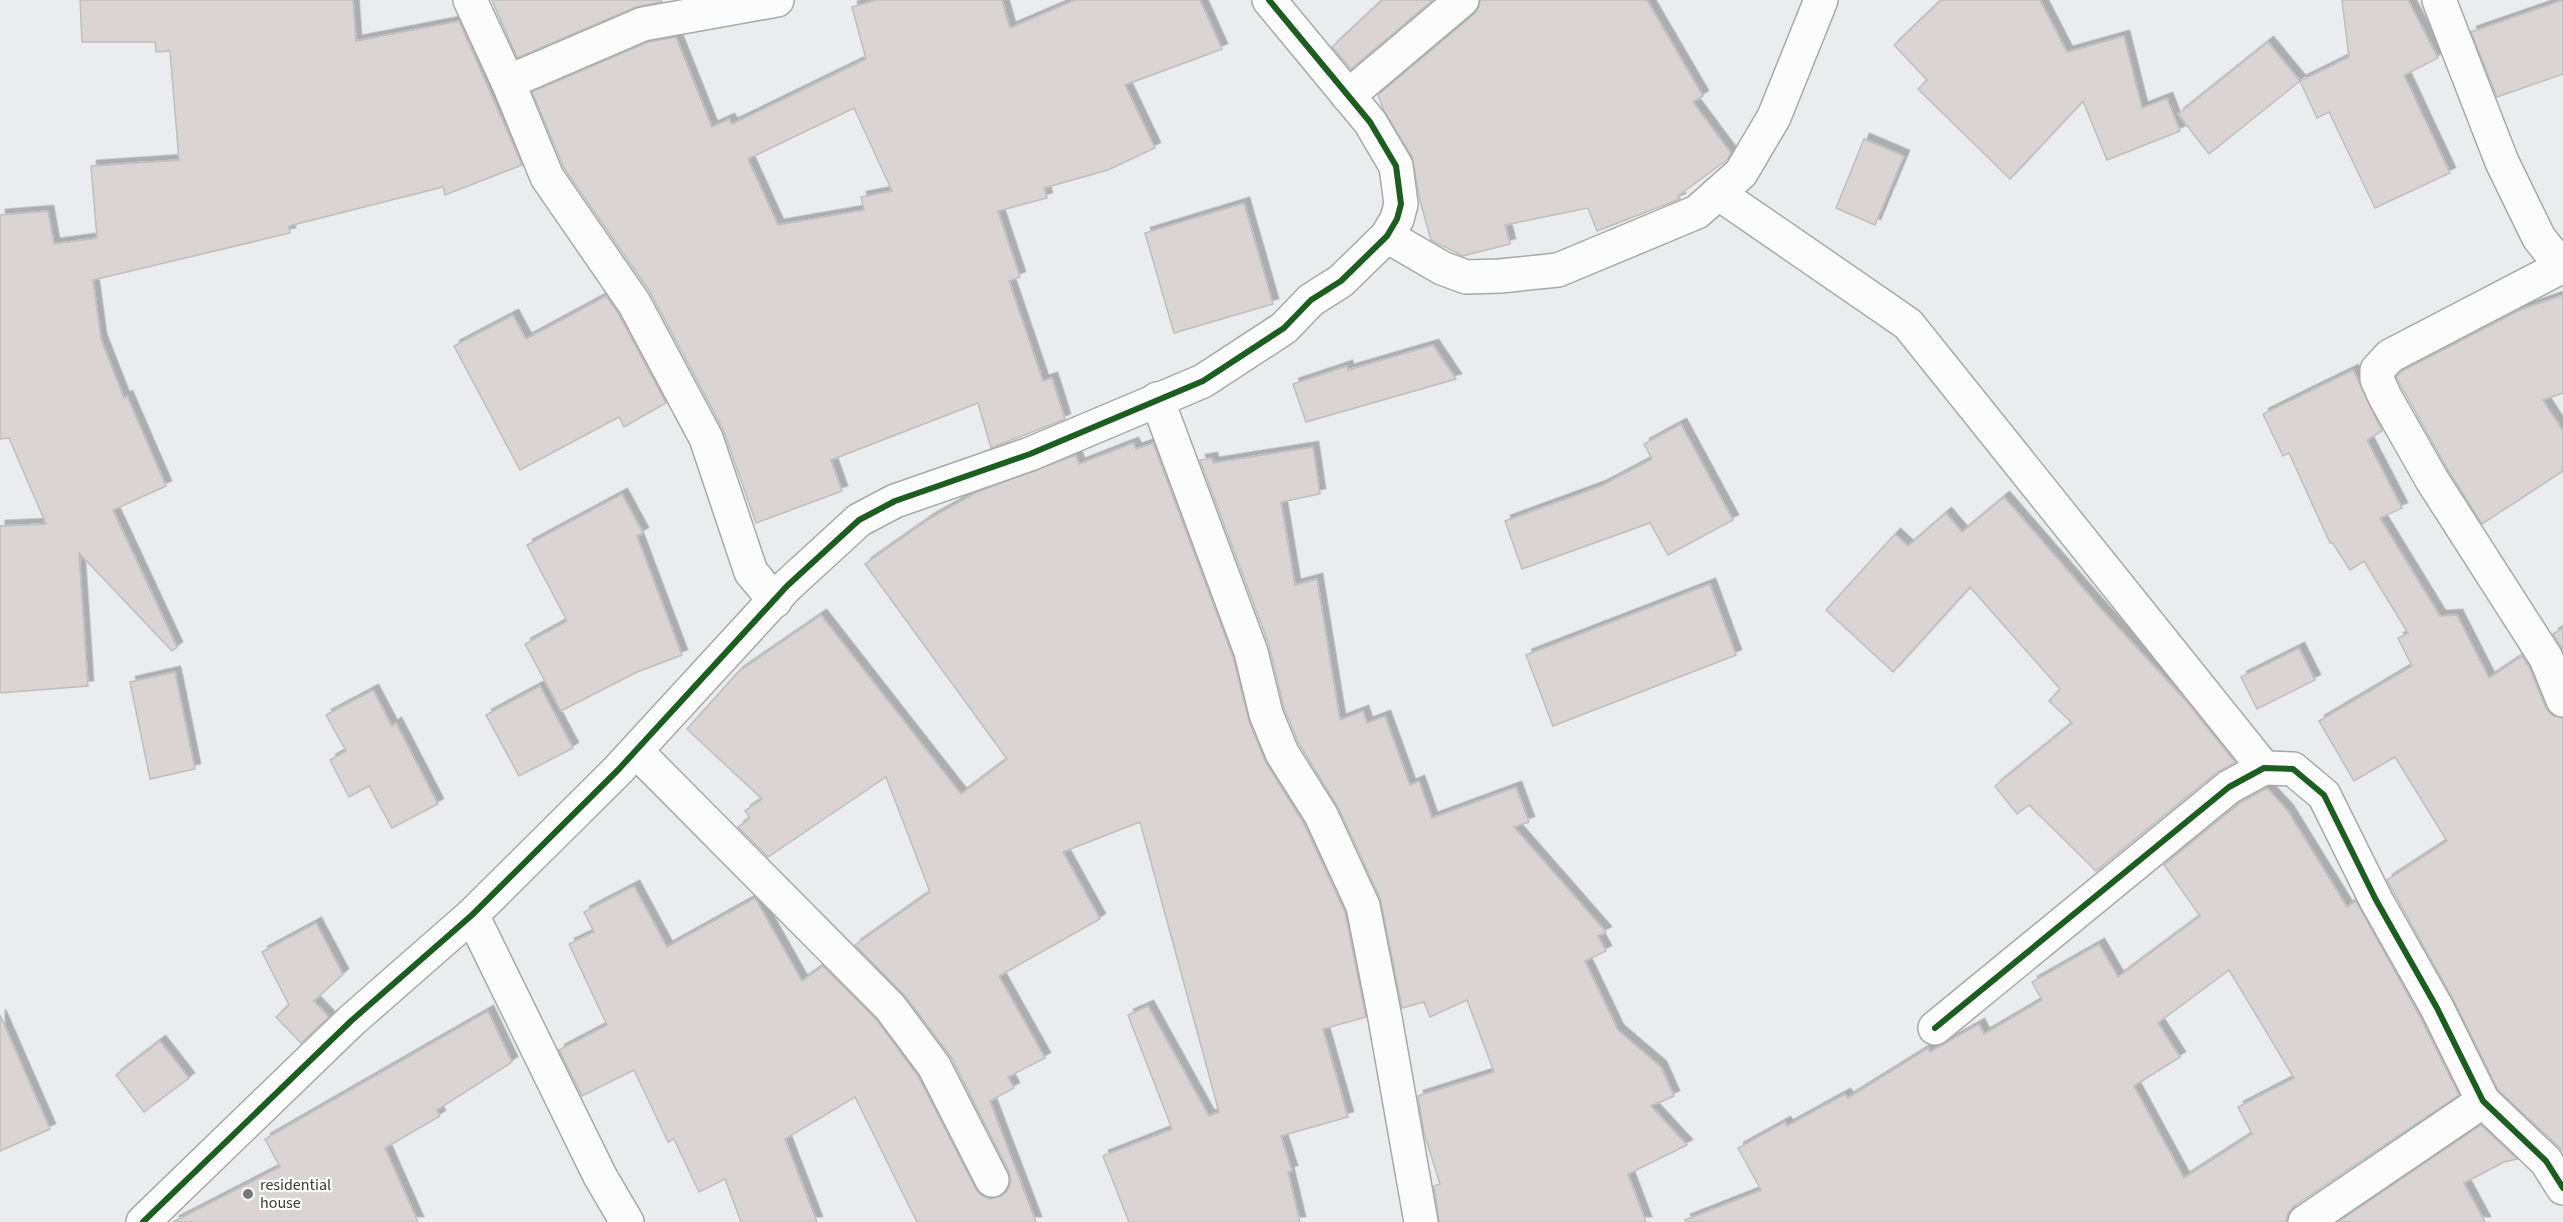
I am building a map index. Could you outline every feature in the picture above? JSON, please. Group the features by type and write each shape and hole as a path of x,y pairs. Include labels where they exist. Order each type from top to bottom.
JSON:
{"street":[{"path":"470,0 508,82 547,177 634,303 706,438 751,572 775,601"},
{"path":"508,82 675,9 777,0"},
{"path":"143,1222 351,1021 472,915 636,751 775,601 859,520 895,501 1030,454 1203,381 1284,328 1311,300 1341,281 1387,236 1401,204 1396,166 1370,122 1269,0"},
{"path":"1348,96 1462,0"},
{"path":"1387,236 1442,268 1466,277 1500,276 1558,270 1697,212 1741,173 1774,117 1821,0"},
{"path":"2439,0 2502,162 2539,238 2562,267 2390,356 2377,370 2377,379 2432,480 2546,658 2563,700"},
{"path":"1718,193 1908,324 2264,768"},
{"path":"1157,399 1251,652 1266,714 1282,753 1321,815 1362,906 1385,1018 1421,1222"},
{"path":"636,751 890,1007 934,1066 992,1180"},
{"path":"1935,1028 2229,787 2264,768 2293,769 2324,795 2376,900 2438,1008 2482,1101 2546,1161 2563,1188"},
{"path":"472,915 600,1176 627,1222"},
{"path":"2305,1222 2482,1101"}],"building":[{"path":"80,0 353,0 356,41 459,21 522,165 445,195 443,187 289,226 290,233 93,280 101,339 124,398 127,396 166,486 113,510 177,647 172,651 79,553 88,686 0,693 0,526 46,524 9,438 0,439 0,215 48,211 54,244 97,238 91,166 179,160 170,51 156,52 155,42 82,42"},
{"path":"492,0 661,0 662,2 636,7 517,58"},
{"path":"876,0 1002,0 1010,28 1075,0 1200,0 1222,49 1125,85 1155,148 1108,170 1044,188 1047,198 998,211 1020,277 1009,281 1043,381 1052,378 1065,419 991,448 978,403 831,460 842,491 756,523 723,429 650,292 564,168 532,92 648,42 676,37 712,127 729,119 732,124 866,59 852,7","holes":["854,108 892,191 861,197 864,210 778,225 748,159"]},
{"path":"1382,0 1433,0 1351,69 1332,47"},
{"path":"1480,0 1647,0 1703,96 1693,102 1731,153 1728,159 1678,196 1680,199 1597,231 1588,208 1505,225 1510,244 1463,256 1431,240 1420,201 1412,157 1383,109 1378,95 1474,14 1479,7"},
{"path":"1941,0 2040,0 2067,52 2124,36 2142,108 2167,98 2180,131 2107,160 2083,101 2010,179 1918,89 1927,80 1894,45"},
{"path":"2342,0 2408,0 2438,58 2404,75 2450,173 2375,208 2329,112 2317,118 2300,81 2349,57"},
{"path":"2563,0 2563,74 2497,97 2471,32"},
{"path":"2268,42 2300,81 2209,154 2178,114"},
{"path":"1864,139 1904,156 1875,225 1836,208"},
{"path":"1244,203 1273,304 1174,333 1145,233"},
{"path":"2563,295 2563,393 2543,400 2563,431 2563,471 2482,524 2448,470 2396,377 2402,371 2520,310"},
{"path":"606,296 618,313 666,403 624,427 619,417 520,470 454,346 513,315 526,339"},
{"path":"1433,345 1456,379 1306,422 1293,384 1347,366 1348,370"},
{"path":"2353,370 2382,431 2367,440 2402,508 2380,518 2440,616 2457,615 2489,678 2522,656 2546,708 2552,715 2563,718 2563,1151 2498,1090 2453,999 2387,880 2447,841 2395,757 2354,781 2319,721 2412,666 2398,638 2408,633 2364,561 2350,570 2332,542 2330,543 2289,453 2283,456 2263,414"},
{"path":"1681,424 1733,520 1668,555 1650,523 1522,569 1505,521 1601,486 1652,459 1644,444"},
{"path":"1133,443 1136,449 1153,443 1233,657 1249,721 1266,763 1304,824 1345,912 1366,1017 1323,1029 1348,1117 1281,1136 1292,1171 1288,1172 1300,1222 1129,1222 1103,1156 1172,1129 1128,1015 1148,1006 1209,1116 1219,1112 1140,822 1063,852 1100,919 999,976 1045,1058 1008,1077 1014,1088 990,1101 1036,1222 917,1222 855,1097 785,1139 817,1222 741,1222 725,1179 699,1192 674,1139 668,1142 634,1070 582,1096 559,1050 607,1025 569,944 594,932 584,912 634,886 667,947 755,898 802,981 823,966 876,1019 918,1076 981,1195 990,1199 1001,1196 1007,1191 1011,1182 1009,1172 951,1057 905,996 855,945 930,892 886,777 768,857 738,827 750,818 745,811 762,799 687,729 738,672 821,615 961,794 1007,759 865,564 929,519 977,492 1076,455 1079,464"},
{"path":"1313,447 1320,494 1281,502 1295,585 1317,579 1340,720 1363,711 1367,723 1385,716 1410,785 1419,781 1432,818 1516,787 1529,822 1514,827 1606,932 1598,936 1606,951 1585,961 1618,1030 1661,1067 1674,1096 1651,1106 1687,1145 1628,1174 1646,1222 1439,1222 1434,1186 1440,1184 1424,1133 1418,1096 1494,1072 1467,1000 1430,1017 1424,1002 1402,1008 1380,898 1338,807 1299,744 1284,708 1269,645 1200,460 1212,458 1213,463"},
{"path":"622,494 643,533 637,536 682,655 637,672 561,711 525,644 567,621 527,545"},
{"path":"2004,497 2103,611 2186,701 2235,762 2217,772 2096,871 2029,805 2017,814 1995,786 2072,723 2049,701 2060,689 1970,587 1893,672 1826,610 1895,534 1908,546 1946,513 1962,532"},
{"path":"1710,584 1736,655 1553,726 1526,655"},
{"path":"2563,628 2563,650 2553,634"},
{"path":"2299,648 2315,680 2257,709 2241,677"},
{"path":"175,672 195,769 150,779 130,682"},
{"path":"540,686 573,748 519,776 486,715"},
{"path":"373,690 392,726 396,723 438,804 392,828 369,786 349,797 330,760 346,751 326,715"},
{"path":"2267,788 2288,811 2347,907 2356,901 2420,1017 2459,1095 2294,1206 2288,1213 2286,1222 1686,1222 1685,1220 1761,1190 1738,1148 1785,1122 1787,1126 1845,1094 1848,1098 1928,1048 1930,1052 1979,1024 1984,1034 2042,1000 2032,982 2099,944 2118,977 2200,916 2164,865 2240,803","holes":["2229,970 2294,1078 2238,1107 2252,1134 2184,1178 2134,1086 2180,1057 2158,1023"]},
{"path":"316,923 343,974 314,1001 329,1017 301,1043 276,1017 289,1005 262,952"},
{"path":"488,1011 512,1062 437,1110 440,1116 385,1148 418,1222 173,1222 280,1167 265,1139"},
{"path":"0,1015 50,1129 0,1151"},
{"path":"160,1041 189,1078 144,1112 116,1075"},
{"path":"2481,1125 2517,1159 2504,1162 2464,1183 2485,1222 2338,1222"}],"cycle path":[{"path":"143,1222 351,1021 472,915 618,770 787,586 859,520 895,501 1030,454 1203,381 1284,328 1311,300 1341,281 1387,236 1397,219 1401,204 1396,166 1370,122 1269,0"},
{"path":"1935,1028 2229,787 2264,768 2293,769 2324,795 2376,900 2437,1008 2483,1101 2546,1161 2563,1188"}],"place":[{"name":"residential house","path":"248,1194"}]}
